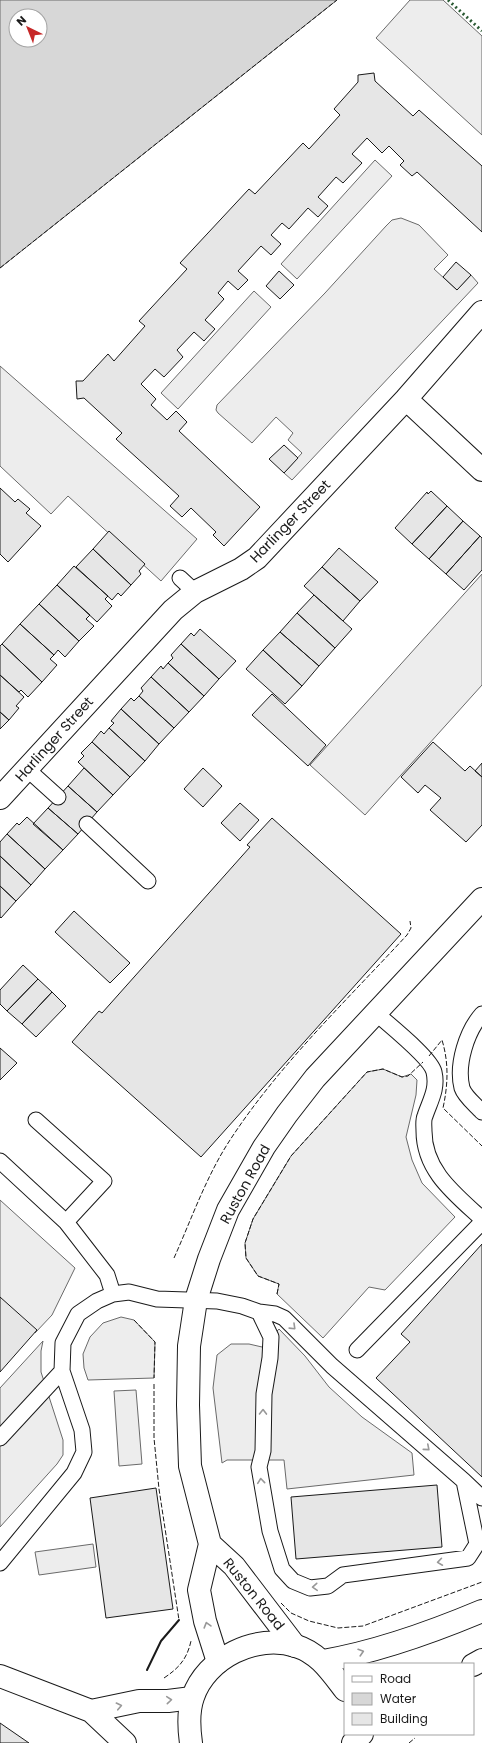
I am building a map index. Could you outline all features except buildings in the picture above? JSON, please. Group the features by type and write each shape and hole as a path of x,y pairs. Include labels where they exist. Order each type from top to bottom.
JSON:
{"street":[{"name":"Harlinger Street","path":"0,798 173,610 187,585 241,570 257,558 406,399 482,312"},
{"path":"406,399 482,470"},
{"name":"Ruston Road","path":"218,1662 205,1621 199,1590 210,1544 190,1466 188,1405 189,1346 196,1300 209,1259 228,1210 264,1147 316,1078 377,1014 482,899"},
{"name":"Ruston Road","path":"210,1544 234,1566 295,1646"},
{"path":"323,1661 354,1655 448,1625 482,1612"},
{"path":"191,1743 190,1718 192,1698 203,1678 218,1662 241,1649 266,1643 295,1646 323,1661 344,1689"},
{"path":"0,1676 91,1711 125,1743"},
{"path":"91,1711 139,1701 168,1701 192,1698"},
{"path":"352,1743 361,1735"}],"lane":[{"path":"27,769 58,797"},
{"path":"87,824 148,881"},
{"path":"377,1014 426,1059 434,1072 434,1094 424,1118 424,1142 429,1161 438,1176 482,1219"},
{"path":"482,1014 468,1036 461,1076 462,1088 482,1112"},
{"path":"36,1120 104,1181 66,1222"},
{"path":"0,1161 66,1222 107,1275 113,1294"},
{"path":"357,1350 482,1222"},
{"path":"0,1563 74,1473 84,1452 82,1430 62,1371 63,1343 78,1314 96,1301 113,1294 129,1292 157,1300 196,1300 232,1304 259,1312 275,1314 284,1318 332,1366 482,1498"},
{"path":"259,1312 271,1337 270,1358 264,1394 263,1451 259,1467 270,1531 282,1569 293,1581 310,1588 328,1586 343,1575 475,1556 477,1544 464,1481"},
{"path":"0,1438 62,1371"}],"shaded area":[{"path":"410,0 443,0 482,36 482,135 376,38"},
{"path":"375,160 392,176 297,279 281,264"},
{"path":"401,218 419,225 448,255 434,269 457,290 471,275 478,283 292,480 284,473 302,453 288,440 293,433 276,417 252,443 218,413 216,410 217,405 325,293 386,226 392,220"},
{"path":"254,291 271,307 178,409 161,393"},
{"path":"0,366 197,539 161,581 68,496 51,514 0,466"},
{"path":"482,574 482,685 365,815 310,765"},
{"path":"383,1069 402,1077 411,1074 417,1080 416,1095 406,1137 412,1160 422,1183 455,1217 385,1290 369,1287 323,1338 277,1294 279,1284 258,1276 246,1258 245,1243 253,1219 291,1156 367,1072"},
{"path":"0,1200 75,1268 52,1315 35,1333 0,1301"},
{"path":"121,1317 134,1320 155,1342 154,1378 88,1380 84,1368 83,1354 90,1337 103,1323"},
{"path":"279,1329 305,1356 329,1387 362,1417 412,1453 414,1475 287,1489 284,1460 227,1460 222,1463 213,1388 217,1355 231,1344 249,1344 262,1347"},
{"path":"43,1341 41,1351 41,1372 63,1440 63,1455 57,1464 0,1527 0,1388"},
{"path":"136,1390 142,1464 119,1466 114,1391"},
{"path":"93,1544 96,1567 39,1575 35,1552"}],"water":[{"path":"0,0 337,0 0,268"}],"hedge":[{"path":"448,0 482,31"}],"fence":[{"path":"0,268 337,0"},
{"path":"174,1258 207,1181 232,1137 251,1110 293,1058 407,935 411,928 410,921"},
{"path":"429,1056 442,1040 447,1066 446,1091 443,1108 482,1146"},
{"path":"277,1294 279,1284 258,1276 246,1258 245,1243 253,1219 291,1156 367,1072 383,1069 402,1077 408,1076 423,1062"},
{"path":"134,1320 155,1342 154,1378"},
{"path":"154,1384 154,1438 159,1489 179,1620"},
{"path":"281,1603 291,1613 309,1621 338,1628 363,1626 482,1582"},
{"path":"164,1678 174,1671 185,1658 191,1641"},
{"path":"409,1743 415,1738"}],"wall":[{"path":"147,1670 161,1641 179,1620"}]}
